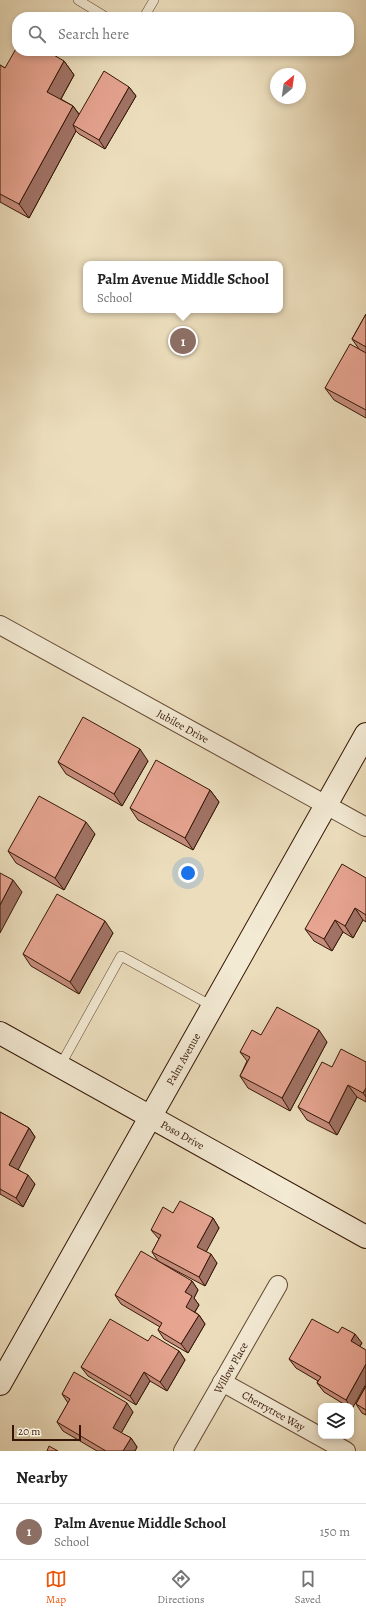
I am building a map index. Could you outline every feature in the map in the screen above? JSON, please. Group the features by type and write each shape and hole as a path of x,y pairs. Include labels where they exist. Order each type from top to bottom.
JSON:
{"main road":[{"name":"Palm Avenue","path":"0,1384 366,734"},
{"name":"Poso Drive","path":"0,1033 366,1236"}],"street":[{"name":"Jubilee Drive","path":"0,625 366,827"},
{"name":"Willow Place","path":"183,1451 278,1284"},
{"name":"Cherrytree Way","path":"222,1382 346,1451"}],"lane":[{"path":"78,0 98,12"},
{"path":"147,12 154,0"},
{"path":"60,1066 121,956 212,1006"}],"building":[{"path":"12,56 56,56 64,61 47,92 73,106 19,204 0,194 0,65 5,68"},
{"path":"104,71 129,87 99,140 73,125"},
{"path":"366,314 366,347 352,339"},
{"path":"350,344 366,353 366,410 325,388"},
{"path":"83,717 140,749 114,794 58,762"},
{"path":"156,760 210,790 185,838 130,808"},
{"path":"39,796 86,822 55,878 8,851"},
{"path":"342,864 366,878 366,915 355,908 345,926 335,920 324,939 305,929"},
{"path":"0,873 13,880 0,905"},
{"path":"57,894 105,921 70,982 23,954"},
{"path":"277,1007 319,1030 282,1098 240,1076 250,1057 240,1052 252,1030 261,1035"},
{"path":"341,1049 366,1062 366,1088 363,1093 348,1085 329,1123 298,1107 322,1062 332,1067"},
{"path":"0,1112 29,1128 9,1165 28,1175 16,1198 0,1189"},
{"path":"180,1201 213,1218 197,1247 211,1254 199,1277 152,1252 161,1235 151,1230 163,1207 173,1213"},
{"path":"141,1251 192,1281 185,1292 192,1296 186,1307 199,1315 181,1344 158,1330 162,1323 115,1295"},
{"path":"110,1319 148,1341 152,1335 179,1351 160,1382 144,1372 130,1396 81,1367"},
{"path":"312,1319 338,1333 342,1327 355,1334 351,1341 366,1350 366,1364 346,1400 317,1383 321,1377 289,1359"},
{"path":"74,1372 127,1403 113,1428 131,1438 123,1451 106,1451 57,1422 70,1399 62,1394"},
{"path":"366,1386 366,1410 356,1404"},
{"path":"49,1446 58,1451 47,1451"}],"place":[{"name":"Palm Avenue Middle School","path":"183,341"}]}
